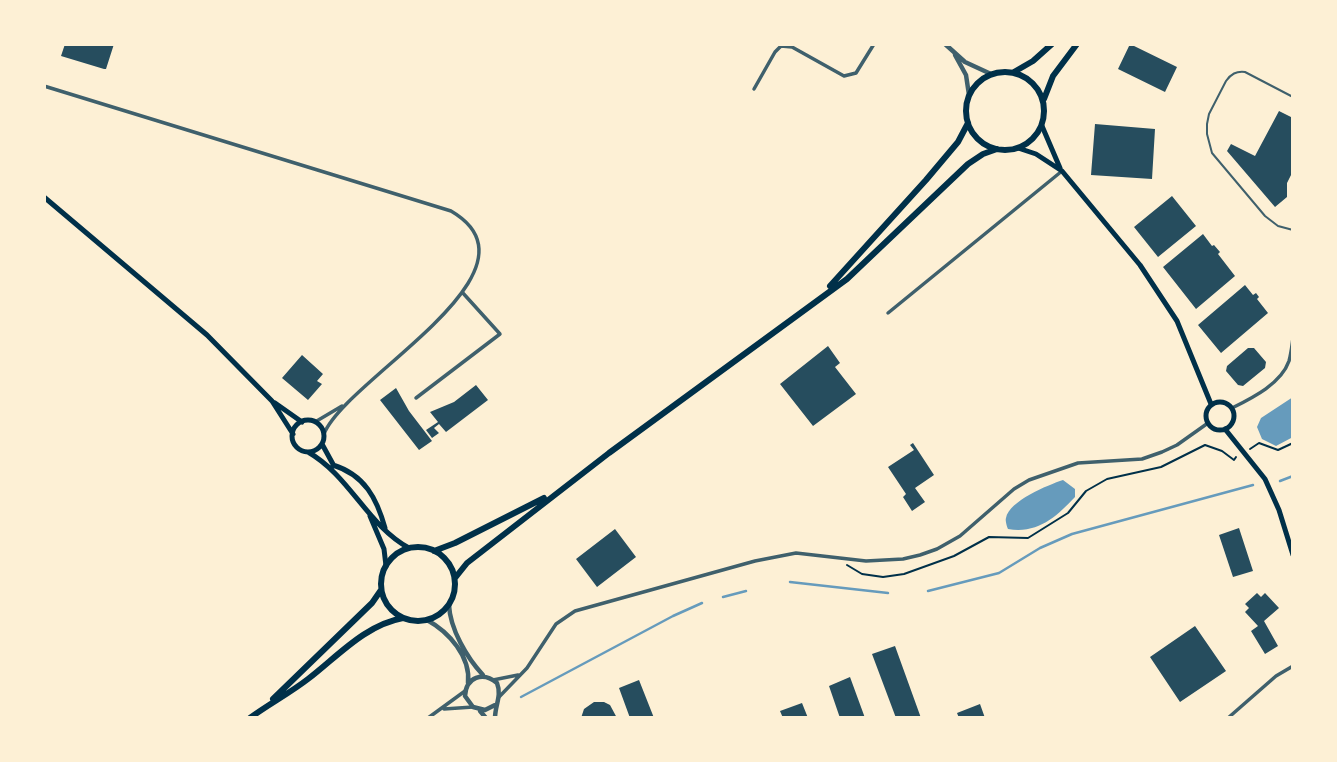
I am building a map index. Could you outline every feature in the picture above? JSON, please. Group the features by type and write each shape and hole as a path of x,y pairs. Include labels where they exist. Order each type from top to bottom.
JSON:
{"main road":[{"path":"997,149 979,140 968,123 966,109 969,95 975,85 991,74 1014,72 1033,61 1052,44"},
{"path":"1077,44 1054,76 1044,101 1042,125 1062,171 1140,265 1165,300 1186,341 1211,404"},
{"path":"1014,72 1032,82 1044,101"},
{"path":"822,295 926,180 958,142 968,123"},
{"path":"1018,148 1032,139 1042,125"},
{"path":"455,578 467,563 558,491 846,279 968,164 997,149 1018,148 1036,154 1062,171"},
{"path":"44,197 192,320 272,401 302,422 315,422 320,425 324,434 323,444 338,475 368,513 386,531 410,548"},
{"path":"272,401 293,434 296,447 308,452 338,475"},
{"path":"1220,401 1232,408 1233,420 1225,429 1215,429 1208,424 1206,414 1211,404 1220,401"},
{"path":"293,434 294,429 302,422"},
{"path":"1225,429 1258,469 1272,492 1293,555"},
{"path":"308,452 323,444"},
{"path":"333,465 352,473 371,494 380,507 386,531"},
{"path":"434,551 558,491"},
{"path":"368,513 384,549 386,566 381,582 389,607 411,621 436,617 449,605 455,578 448,562 434,551 422,547 410,548 400,552 386,566"},
{"path":"267,706 382,590"},
{"path":"250,718 310,678 354,641 383,625 403,618"}],"street":[{"path":"754,89 781,46 792,47 844,76 856,73 874,44"},
{"path":"945,44 965,62 991,74"},
{"path":"953,52 966,75 969,95"},
{"path":"44,86 451,211 469,222 480,246 475,273 462,292 418,340 344,406 324,434"},
{"path":"888,313 1062,171"},
{"path":"416,398 500,334 462,292"},
{"path":"1232,408 1252,399 1280,375 1289,362 1293,338"},
{"path":"315,422 344,406"},
{"path":"495,718 495,705 499,697 520,674 556,624 575,611 755,561 796,553 840,559 903,559 937,549 960,536 1014,489 1029,480 1078,463 1152,456 1177,445 1208,424"},
{"path":"449,605 452,622 464,648 484,676 499,687 499,697"},
{"path":"427,620 447,635 463,657 469,676 465,691 428,718"},
{"path":"1228,718 1276,676 1293,666"},
{"path":"493,680 520,674"},
{"path":"468,683 484,676"},
{"path":"465,691 467,700 486,718"},
{"path":"479,710 495,705"},
{"path":"442,710 473,707"}],"lane":[{"path":"1293,97 1239,71 1229,77 1209,114 1207,124 1212,153 1268,220 1282,229 1293,230"}],"path":[{"path":"840,559 849,568 862,574 883,577 904,575 954,556 989,537 1028,538 1068,513 1086,491 1107,479 1161,467 1205,445 1222,451 1234,460 1259,443 1278,450 1293,443"}],"water":[{"path":"1293,397 1293,437 1276,446 1262,439 1257,427 1261,418"},
{"path":"1063,480 1075,489 1075,497 1061,511 1037,526 1019,530 1008,529 1006,518 1014,506 1030,495"}],"building":[{"path":"65,44 114,44 104,69 61,56"},
{"path":"1130,44 1177,67 1165,92 1118,69"},
{"path":"1279,111 1293,118 1293,171 1287,183 1287,197 1275,207 1227,151 1231,144 1255,156"},
{"path":"1095,124 1155,129 1152,179 1091,175"},
{"path":"1172,196 1196,226 1158,257 1134,227"},
{"path":"1203,234 1220,252 1218,254 1235,276 1196,309 1163,267"},
{"path":"1245,285 1253,295 1256,293 1259,297 1257,299 1268,313 1221,353 1198,325"},
{"path":"828,346 840,363 835,367 856,394 813,426 780,384"},
{"path":"1248,348 1254,348 1266,362 1265,368 1243,386 1238,385 1226,371 1227,366"},
{"path":"302,355 323,374 317,381 322,384 308,400 282,378"},
{"path":"476,385 488,400 446,432 439,424 434,428 439,433 432,438 426,430 438,422 430,412 454,402"},
{"path":"396,388 409,411 432,441 419,450 380,400"},
{"path":"913,443 934,475 915,488 925,502 912,511 903,497 906,494 888,467 914,450 910,445"},
{"path":"1239,528 1253,571 1233,577 1219,535"},
{"path":"615,529 636,557 597,587 576,559"},
{"path":"1257,593 1261,597 1265,593 1279,608 1264,621 1278,646 1265,654 1251,631 1258,626 1245,612 1249,608 1245,604"},
{"path":"1195,626 1226,671 1180,702 1150,657"},
{"path":"895,646 921,718 896,718 872,654"},
{"path":"850,677 865,718 840,718 829,686"},
{"path":"639,680 654,718 630,718 619,688"},
{"path":"594,702 610,705 617,718 581,718 584,709"},
{"path":"802,703 808,718 783,718 780,711"},
{"path":"980,704 985,718 959,718 957,713"}],"waterway":[{"path":"1280,481 1293,476"},
{"path":"928,591 999,573 1040,548 1072,534 1253,485"},
{"path":"790,582 888,593"},
{"path":"723,597 746,591"},
{"path":"521,697 702,603"}]}
